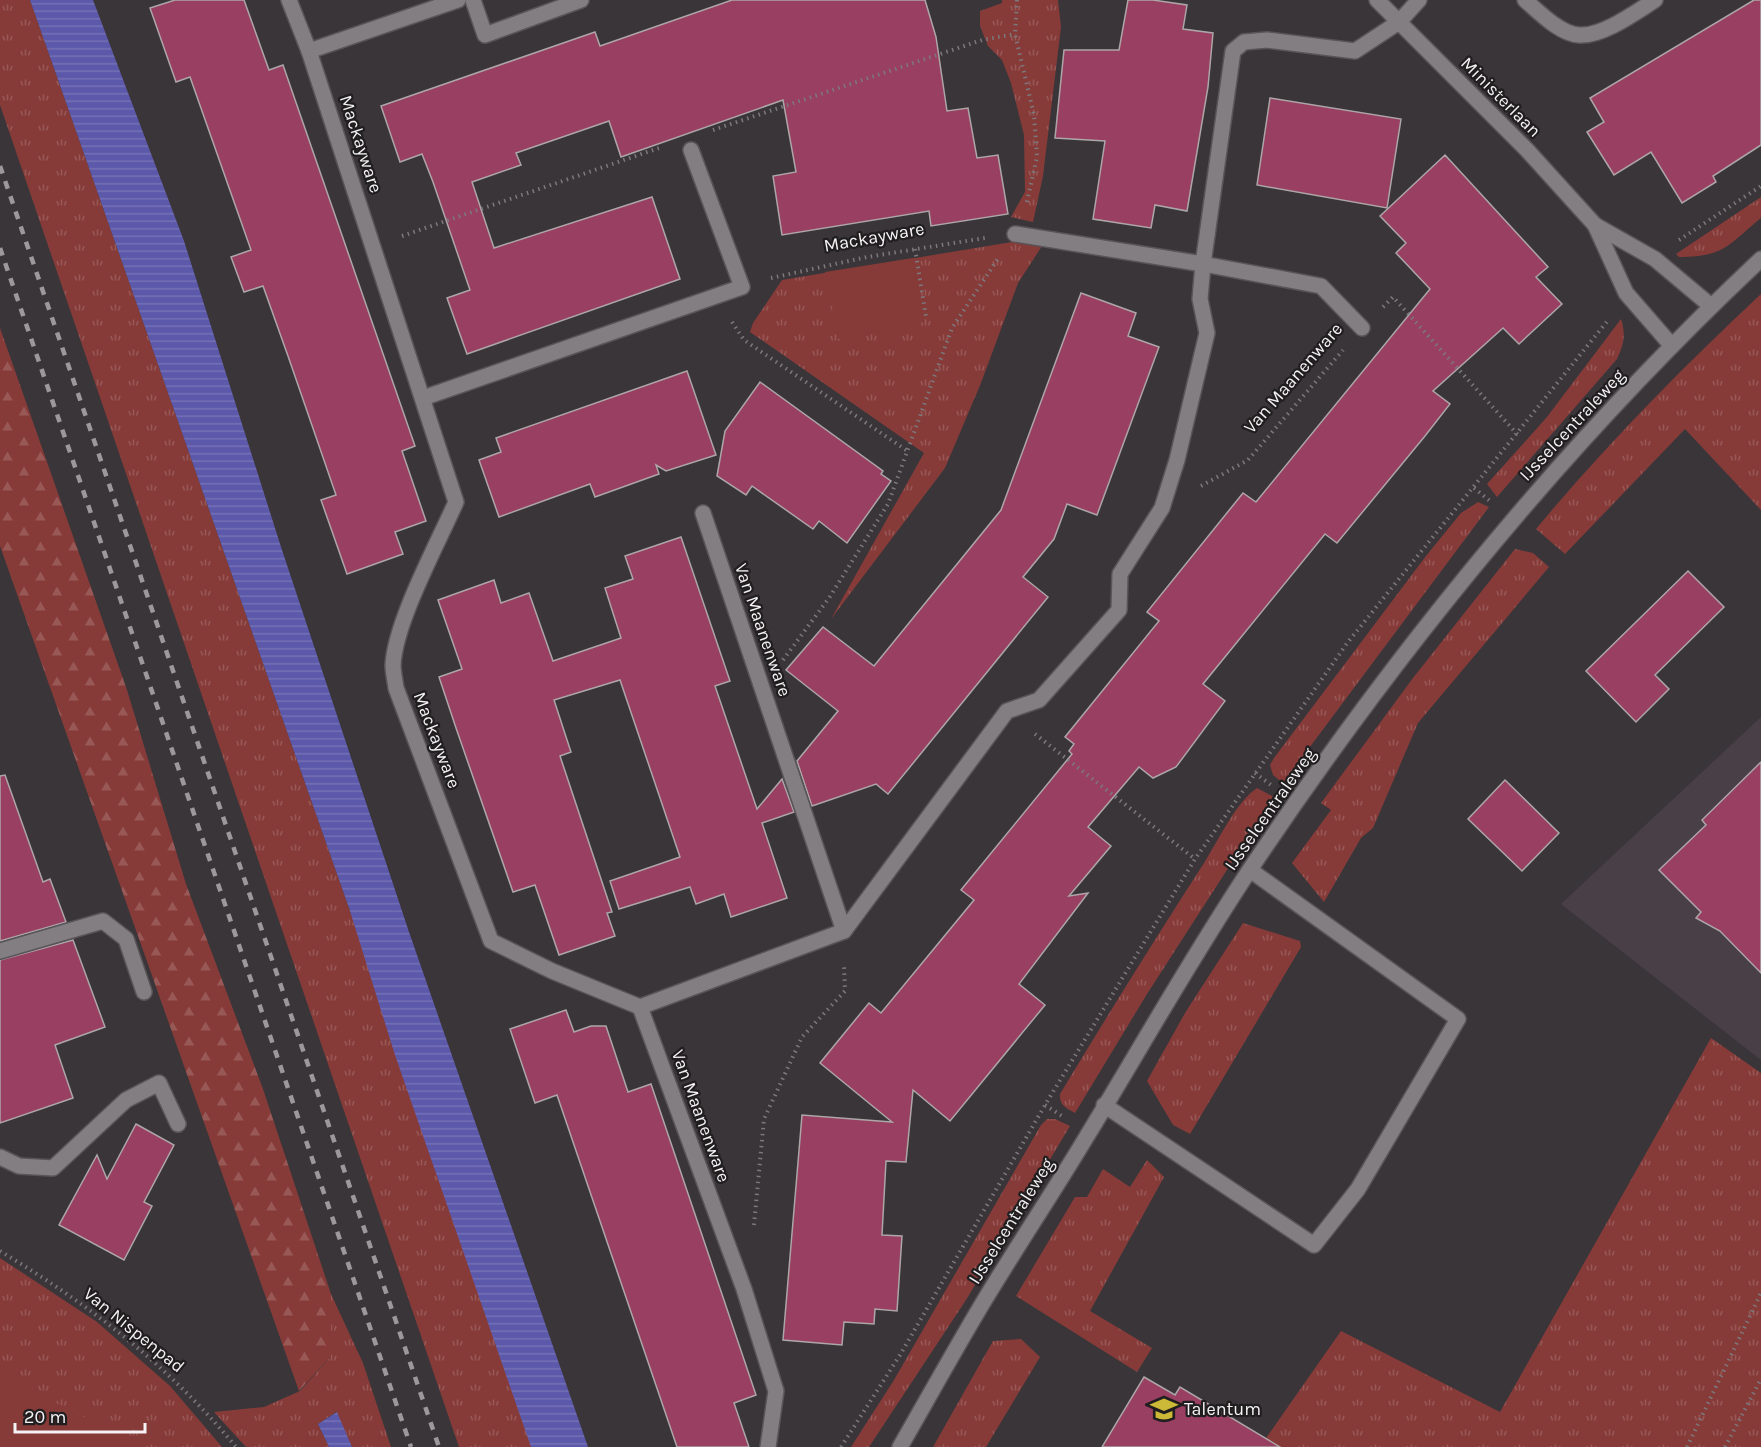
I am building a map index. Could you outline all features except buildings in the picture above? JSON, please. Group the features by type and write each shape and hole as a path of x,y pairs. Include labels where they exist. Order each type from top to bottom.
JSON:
{"street":[{"name":"Mackayware","path":"289,0 309,51 374,246 456,502 396,645 393,666 396,687 491,942 552,971 640,1007"},
{"path":"309,51 458,0"},
{"path":"473,0 485,35 581,0"},
{"name":"Ministerlaan","path":"1377,0 1527,150 1595,225 1626,293 1672,346"},
{"path":"640,1007 843,931 1007,711 1039,700 1119,610 1119,574 1162,508 1177,460 1207,333 1200,299 1203,264 1233,51 1244,42 1267,40 1355,51 1399,22 1419,0"},
{"path":"1525,0 1551,23 1579,35 1613,27 1654,0"},
{"path":"423,398 742,287 689,144"},
{"name":"Ministerlaan","path":"1595,225 1655,259 1711,306"},
{"name":"Van Maanenware","path":"1015,234 1203,264 1321,286 1362,328"},
{"name":"IJsselcentraleweg","path":"900,1447 981,1306 1250,870 1384,680 1471,569 1555,470 1711,306 1761,259"},
{"name":"Van Maanenware","path":"704,513 843,931"},
{"path":"1104,1105 1314,1245 1358,1189 1458,1019 1250,870"},
{"path":"0,951 103,921 126,939 144,992"},
{"name":"Van Maanenware","path":"640,1007 744,1289 776,1391 768,1447"},
{"path":"0,1157 19,1166 53,1168 126,1100 159,1083 178,1124"}],"path":[{"path":"374,246 689,144 982,40 1015,34"},
{"name":"Mackayware","path":"742,287 782,274 915,249 1015,234"},
{"path":"915,249 926,317"},
{"path":"715,296 744,340 909,452 888,504 829,598 786,658 759,680"},
{"path":"1362,328 1393,297 1518,435"},
{"name":"Van Maanenware","path":"1162,508 1248,460 1362,328"},
{"path":"1007,711 1063,758 1195,860"},
{"path":"754,1226 764,1119 802,1037 845,991 843,931"},
{"name":"Van Nispenpad","path":"0,1251 64,1290 159,1365 200,1404 236,1447"},
{"path":"1687,1447 1761,1293"},
{"path":"1725,1447 1761,1379"}],"shaded area":[{"path":"30,0 93,0 184,241 281,547 409,932 588,1447 531,1447 395,1055 349,908"},
{"path":"1761,717 1761,1060 1561,904"},
{"path":"337,1412 352,1447 329,1447 318,1424"}],"green space":[{"path":"0,0 30,0 349,908 532,1447 459,1447 0,105"},
{"path":"1002,0 1058,0 1061,27 1043,176 1033,222 1011,217 1025,192 1024,135 1011,83 1002,60 988,46 980,26 980,11 1002,3"},
{"path":"1761,197 1761,218 1724,248 1706,255 1679,257 1676,254"},
{"path":"1018,241 1042,246 1018,283 981,383 945,468 831,619 924,453 750,332 753,323 782,280"},
{"path":"913,258 924,322 838,339 825,272"},
{"path":"1761,294 1761,510 1685,429 1565,554 1536,529 1589,467 1645,408"},
{"path":"1621,319 1624,339 1617,359 1497,497 1487,484 1547,417"},
{"path":"0,328 127,690 186,884 263,1089 331,1294 331,1356 299,1391 0,546"},
{"path":"1478,502 1489,507 1283,783 1273,775 1270,765 1274,758 1426,556 1461,513"},
{"path":"1515,549 1533,553 1549,567 1418,723 1373,828 1361,838 1324,902 1292,863 1331,810 1321,803 1413,678"},
{"path":"1257,788 1274,797 1147,994 1075,1113 1062,1104 1060,1094 1228,822 1249,794"},
{"path":"1243,923 1300,941 1301,947 1190,1134 1173,1125 1147,1081 1185,1013"},
{"path":"1711,1038 1761,1073 1761,1447 1274,1447 1264,1441 1341,1331 1500,1412"},
{"path":"1047,1119 1055,1119 1070,1126 966,1300 869,1447 851,1447 894,1380 1041,1125"},
{"path":"1147,1160 1164,1177 1090,1311 1152,1348 1137,1372 1016,1296 1075,1197 1087,1197 1103,1169 1130,1187"},
{"path":"0,1258 97,1322 170,1386 222,1447 0,1447"},
{"path":"331,1294 363,1363 391,1447 352,1447 336,1412 318,1424 329,1447 246,1447 214,1412 264,1407 300,1391 331,1356"},
{"path":"1021,1339 1040,1357 986,1447 933,1447 993,1341"},
{"path":"0,1375 128,1439 124,1447 0,1447"}],"railway":[{"path":"0,166 439,1447"},
{"path":"0,248 411,1447"}],"place":[{"name":"Talentum","path":"1164,1409"}]}
